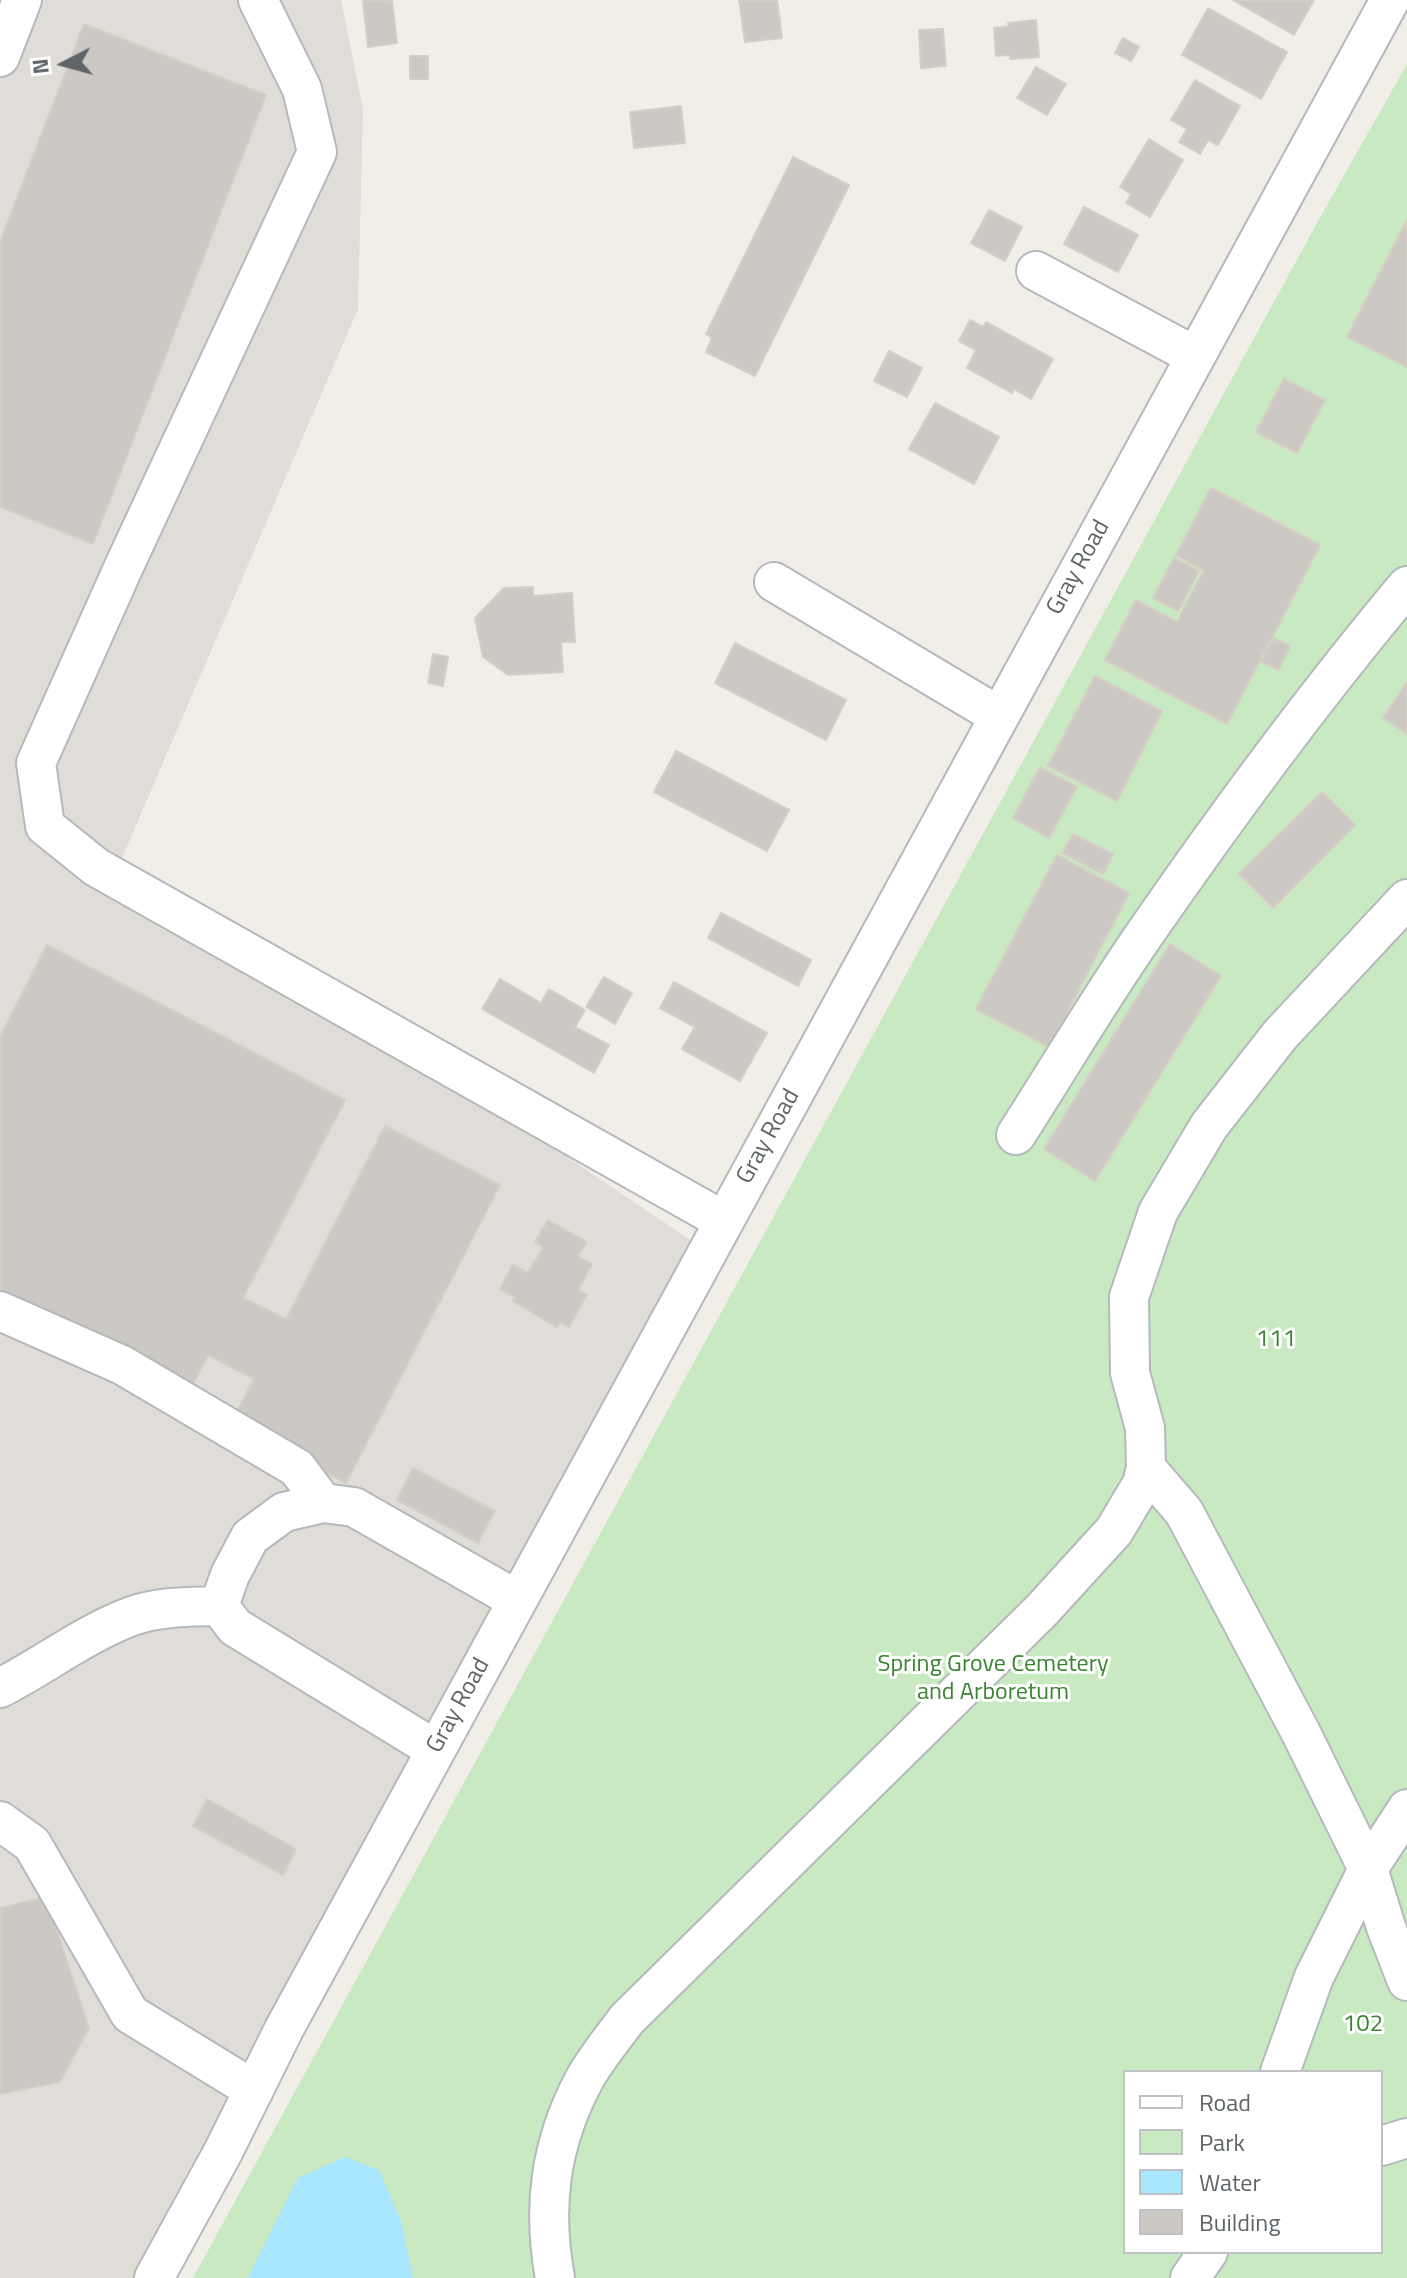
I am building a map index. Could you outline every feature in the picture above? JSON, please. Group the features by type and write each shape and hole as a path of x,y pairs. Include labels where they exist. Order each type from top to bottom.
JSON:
{"street":[{"path":"0,57 22,0"},
{"path":"258,0 302,89 317,152 36,763 45,826 96,867 724,1221"},
{"name":"Gray Road","path":"154,2278 517,1600 1390,0"},
{"path":"1036,271 1195,356"},
{"path":"774,582 999,716"},
{"path":"1016,1135 1142,938 1246,791 1340,666 1407,586"},
{"path":"555,2278 549,2244 550,2180 562,2130 585,2078 627,2019 1041,1611 1114,1531 1142,1484 1146,1468 1145,1428 1130,1373 1129,1297 1158,1212 1209,1126 1280,1035 1407,899"},
{"path":"0,1311 122,1365 284,1460 297,1468 323,1503"},
{"path":"1146,1468 1184,1512 1301,1733 1368,1869 1407,1981"},
{"path":"219,1606 230,1575 250,1537 284,1512 323,1503 354,1507 517,1600"},
{"path":"0,1688 67,1647 135,1615 176,1607 219,1606"},
{"path":"219,1606 235,1627 436,1750"},
{"path":"1281,2070 1314,1977 1368,1869 1407,1809"},
{"path":"0,1821 32,1844 130,2014 254,2090"},
{"path":"1383,2145 1407,2138"},
{"path":"1190,2278 1207,2254"}],"shaded area":[{"path":"0,0 341,0 363,109 358,309 122,858 707,1251 154,2278 0,2278"}],"green space":[{"name":"Spring Grove Cemetery and Arboretum","path":"1407,64 1407,2278 193,2278 1316,225"}],"water":[{"path":"345,2157 379,2170 401,2221 413,2278 248,2278 298,2178"}],"building":[{"path":"363,0 392,0 397,43 368,47"},
{"path":"739,0 777,0 782,38 745,42"},
{"path":"1233,0 1314,0 1294,35"},
{"path":"1208,8 1287,52 1261,99 1182,55"},
{"path":"1036,20 1039,57 1010,59 1010,55 996,56 994,28"},
{"path":"84,24 266,95 93,544 0,507 0,242"},
{"path":"943,29 946,66 921,68 919,30"},
{"path":"1123,38 1139,47 1131,61 1115,53"},
{"path":"410,56 428,56 428,79 410,79"},
{"path":"1036,67 1066,84 1047,115 1017,98"},
{"path":"1195,80 1240,106 1218,145 1208,140 1200,154 1179,142 1187,129 1171,120"},
{"path":"681,106 685,143 634,148 630,112"},
{"path":"1149,139 1183,160 1150,217 1126,203 1131,194 1120,187"},
{"path":"793,157 849,185 755,376 706,352 712,338 706,334"},
{"path":"1084,207 1138,235 1118,272 1064,244"},
{"path":"989,210 1022,227 1005,261 971,243"},
{"path":"1407,220 1407,367 1347,337"},
{"path":"970,320 983,327 986,322 1053,359 1031,399 1014,389 1012,393 967,368 976,350 959,341"},
{"path":"889,351 922,368 907,397 874,381"},
{"path":"1284,379 1325,400 1297,453 1256,432"},
{"path":"935,403 999,437 974,484 909,449"},
{"path":"1211,488 1320,545 1227,724 1105,660 1136,600 1177,622 1204,570 1176,555"},
{"path":"1174,558 1199,571 1178,611 1153,598"},
{"path":"533,587 533,596 572,593 575,642 561,642 563,672 508,675 483,657 475,618 504,588"},
{"path":"1273,638 1290,646 1278,670 1261,661"},
{"path":"735,643 846,700 826,740 715,683"},
{"path":"433,654 448,657 443,686 428,683"},
{"path":"1095,676 1162,711 1117,801 1048,766"},
{"path":"1407,682 1407,734 1383,718"},
{"path":"676,751 789,810 767,851 654,792"},
{"path":"1040,767 1077,787 1049,838 1013,818"},
{"path":"1322,792 1355,825 1273,908 1239,874"},
{"path":"1073,834 1113,854 1103,874 1062,853"},
{"path":"1057,855 1129,893 1049,1047 976,1009"},
{"path":"721,913 811,960 798,986 708,938"},
{"path":"1170,944 1221,976 1095,1181 1044,1149"},
{"path":"47,945 345,1100 243,1298 286,1319 385,1126 500,1185 346,1483 231,1423 254,1379 208,1355 189,1391 0,1293 0,1037"},
{"path":"604,977 632,993 615,1024 586,1007"},
{"path":"500,979 541,1003 549,989 585,1010 575,1027 609,1045 594,1073 482,1009"},
{"path":"674,982 767,1033 740,1081 682,1049 695,1027 660,1008"},
{"path":"548,1220 587,1242 578,1256 592,1264 578,1290 587,1295 569,1327 560,1323 557,1327 512,1301 515,1297 500,1289 513,1265 528,1273 543,1247 535,1242"},
{"path":"413,1468 495,1511 478,1543 397,1500"},
{"path":"207,1799 296,1849 283,1875 193,1826"},
{"path":"46,1897 89,2028 60,2082 0,2094 0,1908"}],"park label":[{"name":"111","path":"1276,1340"},
{"name":"102","path":"1363,2025"}]}
